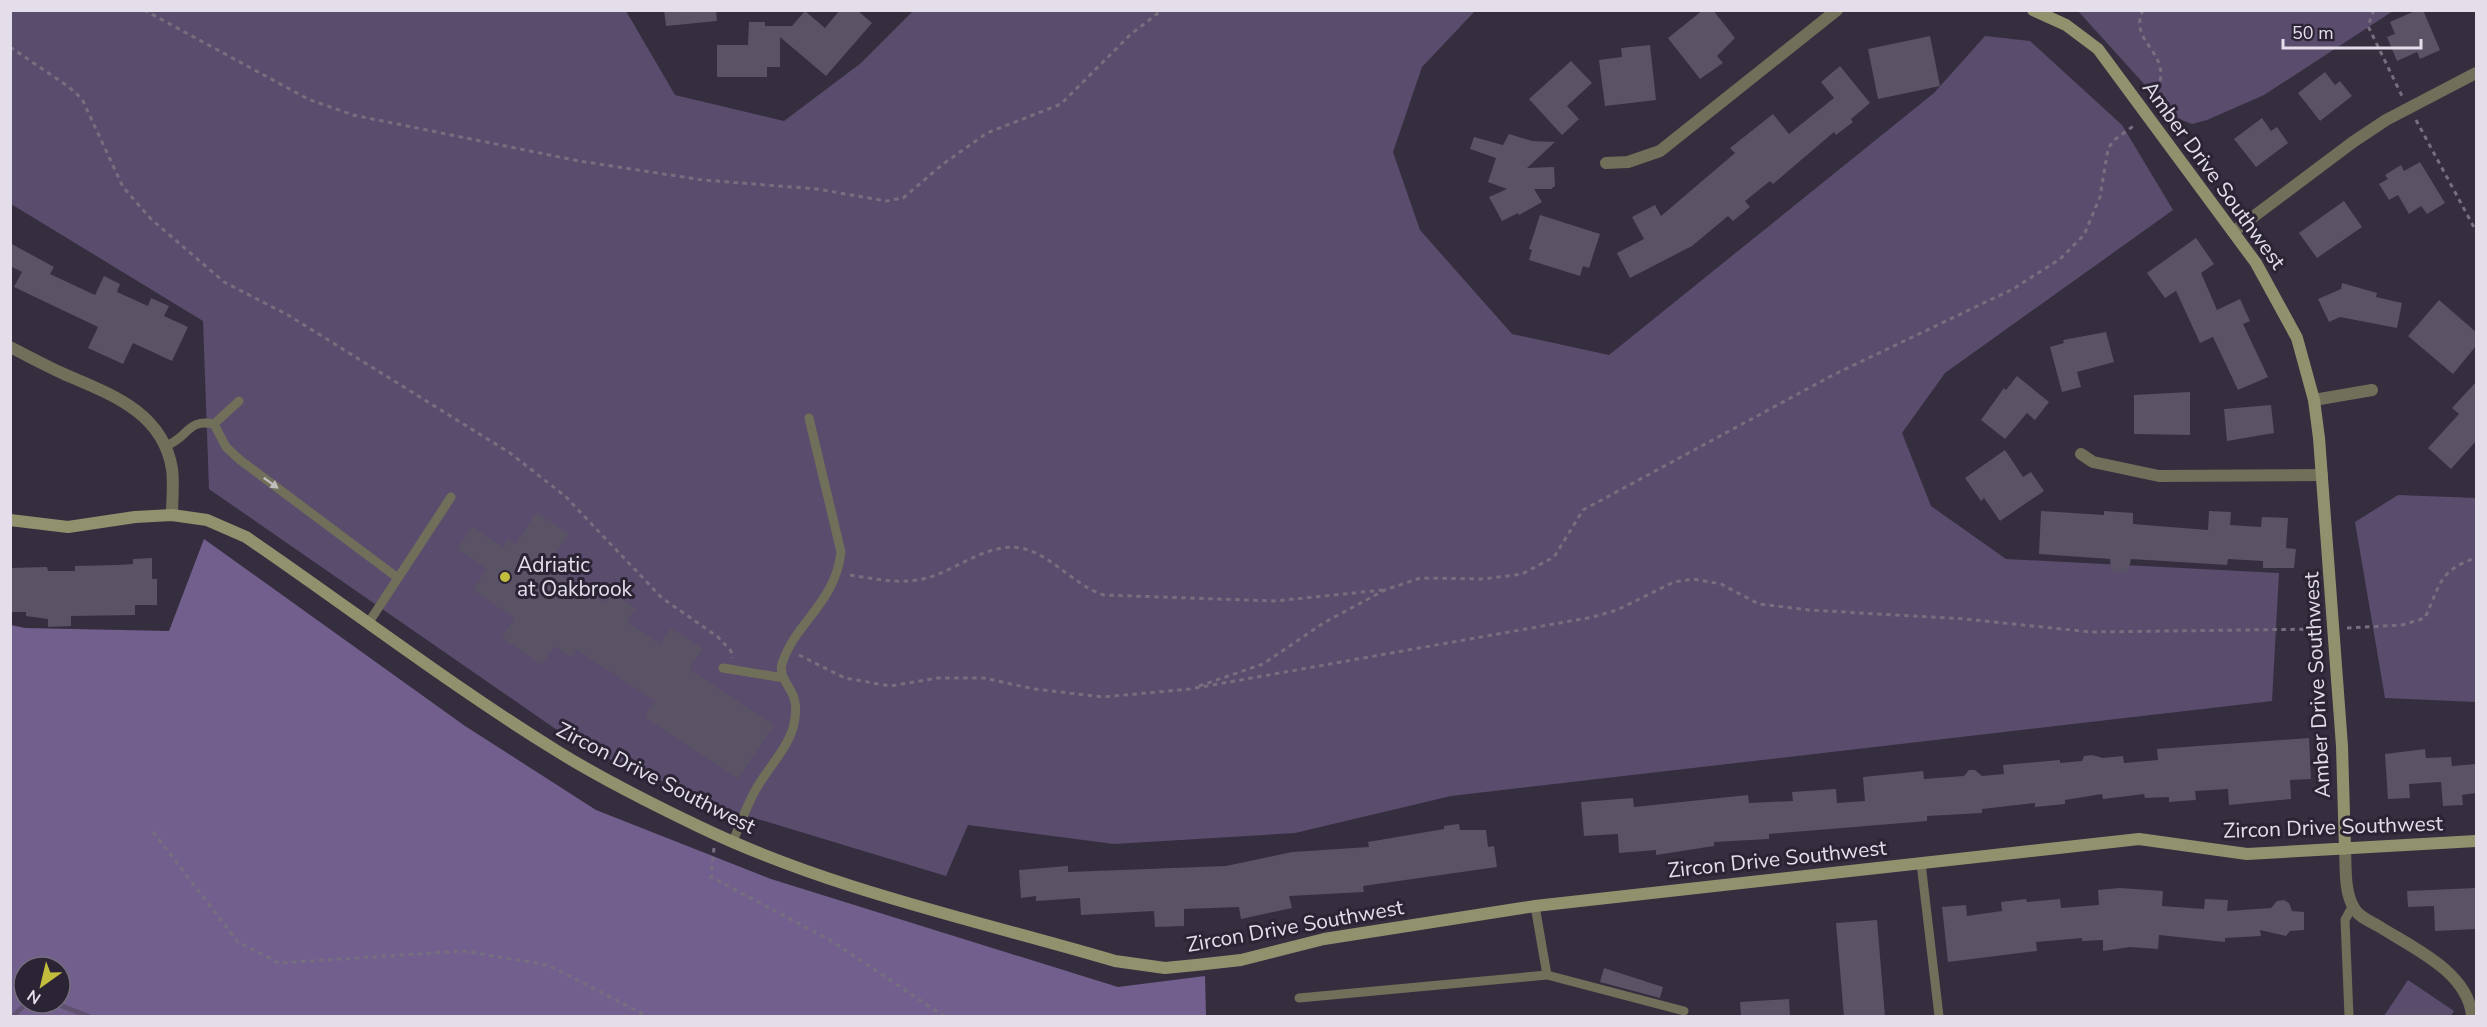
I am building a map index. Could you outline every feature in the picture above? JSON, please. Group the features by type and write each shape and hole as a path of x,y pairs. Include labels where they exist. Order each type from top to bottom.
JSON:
{"street":[{"path":"1606,163 1628,162 1660,151 1837,10"},
{"name":"Amber Drive Southwest","path":"2033,10 2066,25 2098,49 2256,263 2297,338 2314,400 2322,475 2334,629 2345,849 2352,907"},
{"path":"2233,232 2353,142 2409,108 2476,73"},
{"path":"10,347 130,404 149,421 165,446 172,470 172,515"},
{"path":"2314,400 2372,390"},
{"path":"2081,454 2093,462 2159,476 2322,475"},
{"name":"Zircon Drive Southwest","path":"10,520 68,527 135,517 172,515 207,520 246,537 471,696 559,752 715,834 854,887 1046,943 1115,961 1151,967 1241,960 1324,939 1535,906 2139,839 2247,854 2476,841"},
{"path":"2352,907 2356,912 2418,951 2454,978 2470,1003 2472,1017"}],"lane":[{"path":"214,424 239,401"},
{"path":"733,842 754,791 792,731 796,711 792,693 781,666 788,650 830,590 837,573 841,552 809,418"},
{"path":"165,446 174,443 194,423 214,424"},
{"path":"214,424 226,447 240,460 380,563 398,579"},
{"path":"369,622 451,497"},
{"path":"723,668 784,678"},
{"path":"1921,863 1939,1017"},
{"path":"1535,906 1547,975"},
{"path":"2349,1017 2345,920 2352,907"},
{"path":"1299,998 1547,975 1684,1011"}],"path":[{"path":"144,10 308,99 353,115 579,161 703,180 817,189 886,201 903,198 943,164 987,133 1060,104 1131,33 1162,10"},
{"path":"2374,10 2368,26 2409,108 2476,231"},
{"path":"10,46 69,87 82,99 123,187 151,219 224,282 288,315 510,453 565,496 662,598 718,637 731,651 736,671"},
{"path":"1190,689 1263,664 1325,622 1385,590 1420,578 1483,579 1521,574 1554,557 1583,510 1833,375 2013,289 2060,259 2084,235 2100,197 2106,156"},
{"path":"837,573 899,582 926,578 998,547 1026,549 1055,565 1089,590 1104,595 1275,602 1385,590"},
{"path":"788,650 845,678 890,686 938,678 984,678 1035,689 1103,698 1190,689 1593,616 1617,610 1674,582 1693,579 1721,584 1759,604 1809,610 1965,619 2091,632 2334,629 2402,625 2425,618 2445,574 2457,564 2476,558"},
{"path":"153,832 238,942 279,963 464,951 548,965 646,1017"},
{"path":"715,834 711,877 830,940 944,1017"}],"shaded area":[{"path":"10,11 626,11 675,95 784,121 861,63 913,11 1475,11 1422,67 1393,152 1420,230 1512,334 1609,355 1934,93 1985,36 2030,41 2122,125 2173,210 1945,373 1902,433 1931,506 2006,559 2279,573 2272,701 1451,796 1295,833 1114,844 968,825 946,876 741,814 583,748 209,489 203,321 11,204"},
{"path":"2078,11 2393,11 2264,95 2207,120 2192,124 2174,117"},
{"path":"2398,495 2476,498 2476,702 2385,698 2355,522"},
{"path":"204,539 465,726 596,810 771,879 1118,987 1205,976 1206,1016 11,1016 11,625 25,628 169,631"},
{"path":"2408,980 2454,1011 2451,1016 2384,1016"}],"building":[{"path":"664,10 716,10 717,21 666,26"},
{"path":"840,10 857,10 872,23 826,76 780,37 780,67 767,67 767,77 717,77 717,45 748,45 749,22 765,22 765,26 792,26 805,11 825,28"},
{"path":"1703,10 1713,10 1735,38 1717,56 1723,63 1700,79 1668,38"},
{"path":"2417,10 2423,10 2440,50 2420,59 2417,52 2397,61 2387,37 2395,34 2390,22"},
{"path":"1930,36 1940,86 1878,99 1868,49"},
{"path":"1650,45 1656,100 1605,106 1599,60 1622,57 1621,48"},
{"path":"1571,61 1592,83 1567,106 1579,119 1562,135 1529,99"},
{"path":"1840,66 1870,103 1851,119 1853,122 1836,135 1834,132 1773,184 1770,181 1745,201 1750,207 1733,221 1728,216 1692,246 1630,278 1617,253 1644,239 1632,217 1655,205 1661,216 1735,153 1730,148 1773,114 1789,134 1834,98 1821,82"},
{"path":"2325,72 2335,85 2340,81 2352,96 2320,121 2298,93"},
{"path":"2262,118 2271,131 2277,127 2288,143 2256,167 2234,139"},
{"path":"1509,134 1532,141 1555,142 1527,168 1554,167 1555,186 1551,189 1534,189 1542,202 1519,215 1518,213 1502,221 1489,197 1507,189 1488,182 1496,158 1470,149 1474,137 1503,145"},
{"path":"2420,162 2445,203 2427,214 2421,206 2409,214 2398,195 2389,200 2379,184 2388,179 2385,175 2401,165 2404,171"},
{"path":"2344,201 2362,227 2317,258 2299,233"},
{"path":"1540,215 1600,234 1589,268 1583,266 1580,276 1529,260 1532,250 1529,249"},
{"path":"2196,238 2214,264 2201,273 2217,310 2240,299 2250,321 2243,324 2268,377 2238,390 2213,337 2200,343 2176,291 2165,298 2147,273"},
{"path":"10,243 54,267 50,274 95,295 104,276 120,284 117,292 148,306 151,298 169,306 164,316 188,327 172,361 133,343 123,364 88,348 98,327 14,287 22,272 10,266"},
{"path":"2342,283 2377,293 2376,297 2402,303 2397,328 2340,317 2329,322 2318,299 2341,289"},
{"path":"2439,300 2476,332 2476,346 2453,374 2408,336"},
{"path":"2106,332 2114,362 2077,372 2081,387 2062,392 2050,347 2064,343 2063,340"},
{"path":"2017,376 2049,402 2035,420 2027,413 2005,439 1981,420 2004,388 2006,390"},
{"path":"2476,382 2476,441 2451,469 2428,448 2459,414 2452,408"},
{"path":"2190,392 2190,435 2134,434 2134,395"},
{"path":"2271,405 2274,433 2227,441 2224,409"},
{"path":"2005,450 2023,477 2031,472 2044,491 2000,521 1984,498 1981,501 1965,478"},
{"path":"2041,511 2104,515 2104,511 2133,513 2133,524 2208,530 2209,511 2231,512 2230,525 2261,527 2262,517 2288,518 2286,548 2296,549 2294,568 2263,568 2263,561 2228,559 2227,565 2131,559 2128,572 2111,571 2110,559 2039,554"},
{"path":"536,512 569,534 548,566 604,603 611,592 636,608 627,622 660,644 671,628 703,649 689,669 774,725 738,779 644,717 655,701 577,650 572,658 554,646 542,665 501,638 515,618 473,590 487,569 457,549 472,527 503,547 508,539 516,544"},
{"path":"152,558 152,579 157,579 157,605 135,605 135,615 71,616 71,626 48,627 48,619 26,616 26,612 10,612 10,568 47,567 48,571 75,571 75,566 133,564 133,559"},
{"path":"2309,738 2311,779 2290,780 2291,799 2229,805 2228,789 2195,791 2196,800 2169,802 2169,797 2145,798 2144,794 2103,799 2102,794 2065,800 2065,804 2035,807 2035,803 1982,809 1982,813 1927,816 1927,821 1769,834 1769,839 1714,842 1714,846 1656,855 1656,850 1619,853 1618,834 1584,836 1581,802 1633,798 1634,807 1748,795 1749,803 1793,801 1792,792 1836,789 1837,803 1865,801 1863,777 1923,771 1924,779 1964,776 1969,770 1975,770 1982,776 2004,774 2003,765 2060,760 2060,763 2082,761 2084,756 2092,755 2103,758 2123,756 2124,763 2158,760 2157,749"},
{"path":"2425,749 2426,758 2451,757 2452,766 2476,764 2476,793 2462,795 2463,805 2443,806 2441,782 2409,784 2410,798 2388,799 2385,754"},
{"path":"1459,824 1460,830 1486,830 1488,847 1494,846 1497,867 1363,886 1364,892 1289,896 1292,908 1241,919 1239,907 1184,909 1184,926 1155,927 1154,911 1081,915 1080,898 1036,901 1036,896 1021,898 1019,870 1068,866 1068,872 1226,866 1292,852 1369,847 1368,842 1444,829 1444,826"},
{"path":"2120,888 2163,891 2162,906 2204,909 2205,899 2228,900 2227,911 2271,908 2277,901 2284,900 2289,903 2292,911 2304,912 2304,930 2290,931 2286,936 2260,930 2261,936 2225,938 2225,942 2159,935 2158,949 2130,947 2103,951 2103,940 2082,941 2082,938 2036,942 2037,951 1948,962 1942,907 1966,905 1967,916 2002,911 2001,902 2026,899 2027,902 2060,899 2061,908 2099,905 2098,890"},
{"path":"2476,888 2476,929 2435,931 2434,906 2408,907 2407,891"},
{"path":"1877,920 1885,1017 1844,1017 1836,923"},
{"path":"1604,968 1663,987 1660,998 1600,982"},
{"path":"1789,999 1790,1017 1741,1017 1740,1002"}],"waterway":[{"path":"72,1010 88,1016"}],"place":[{"name":"Adriatic at Oakbrook","path":"505,577"}]}
